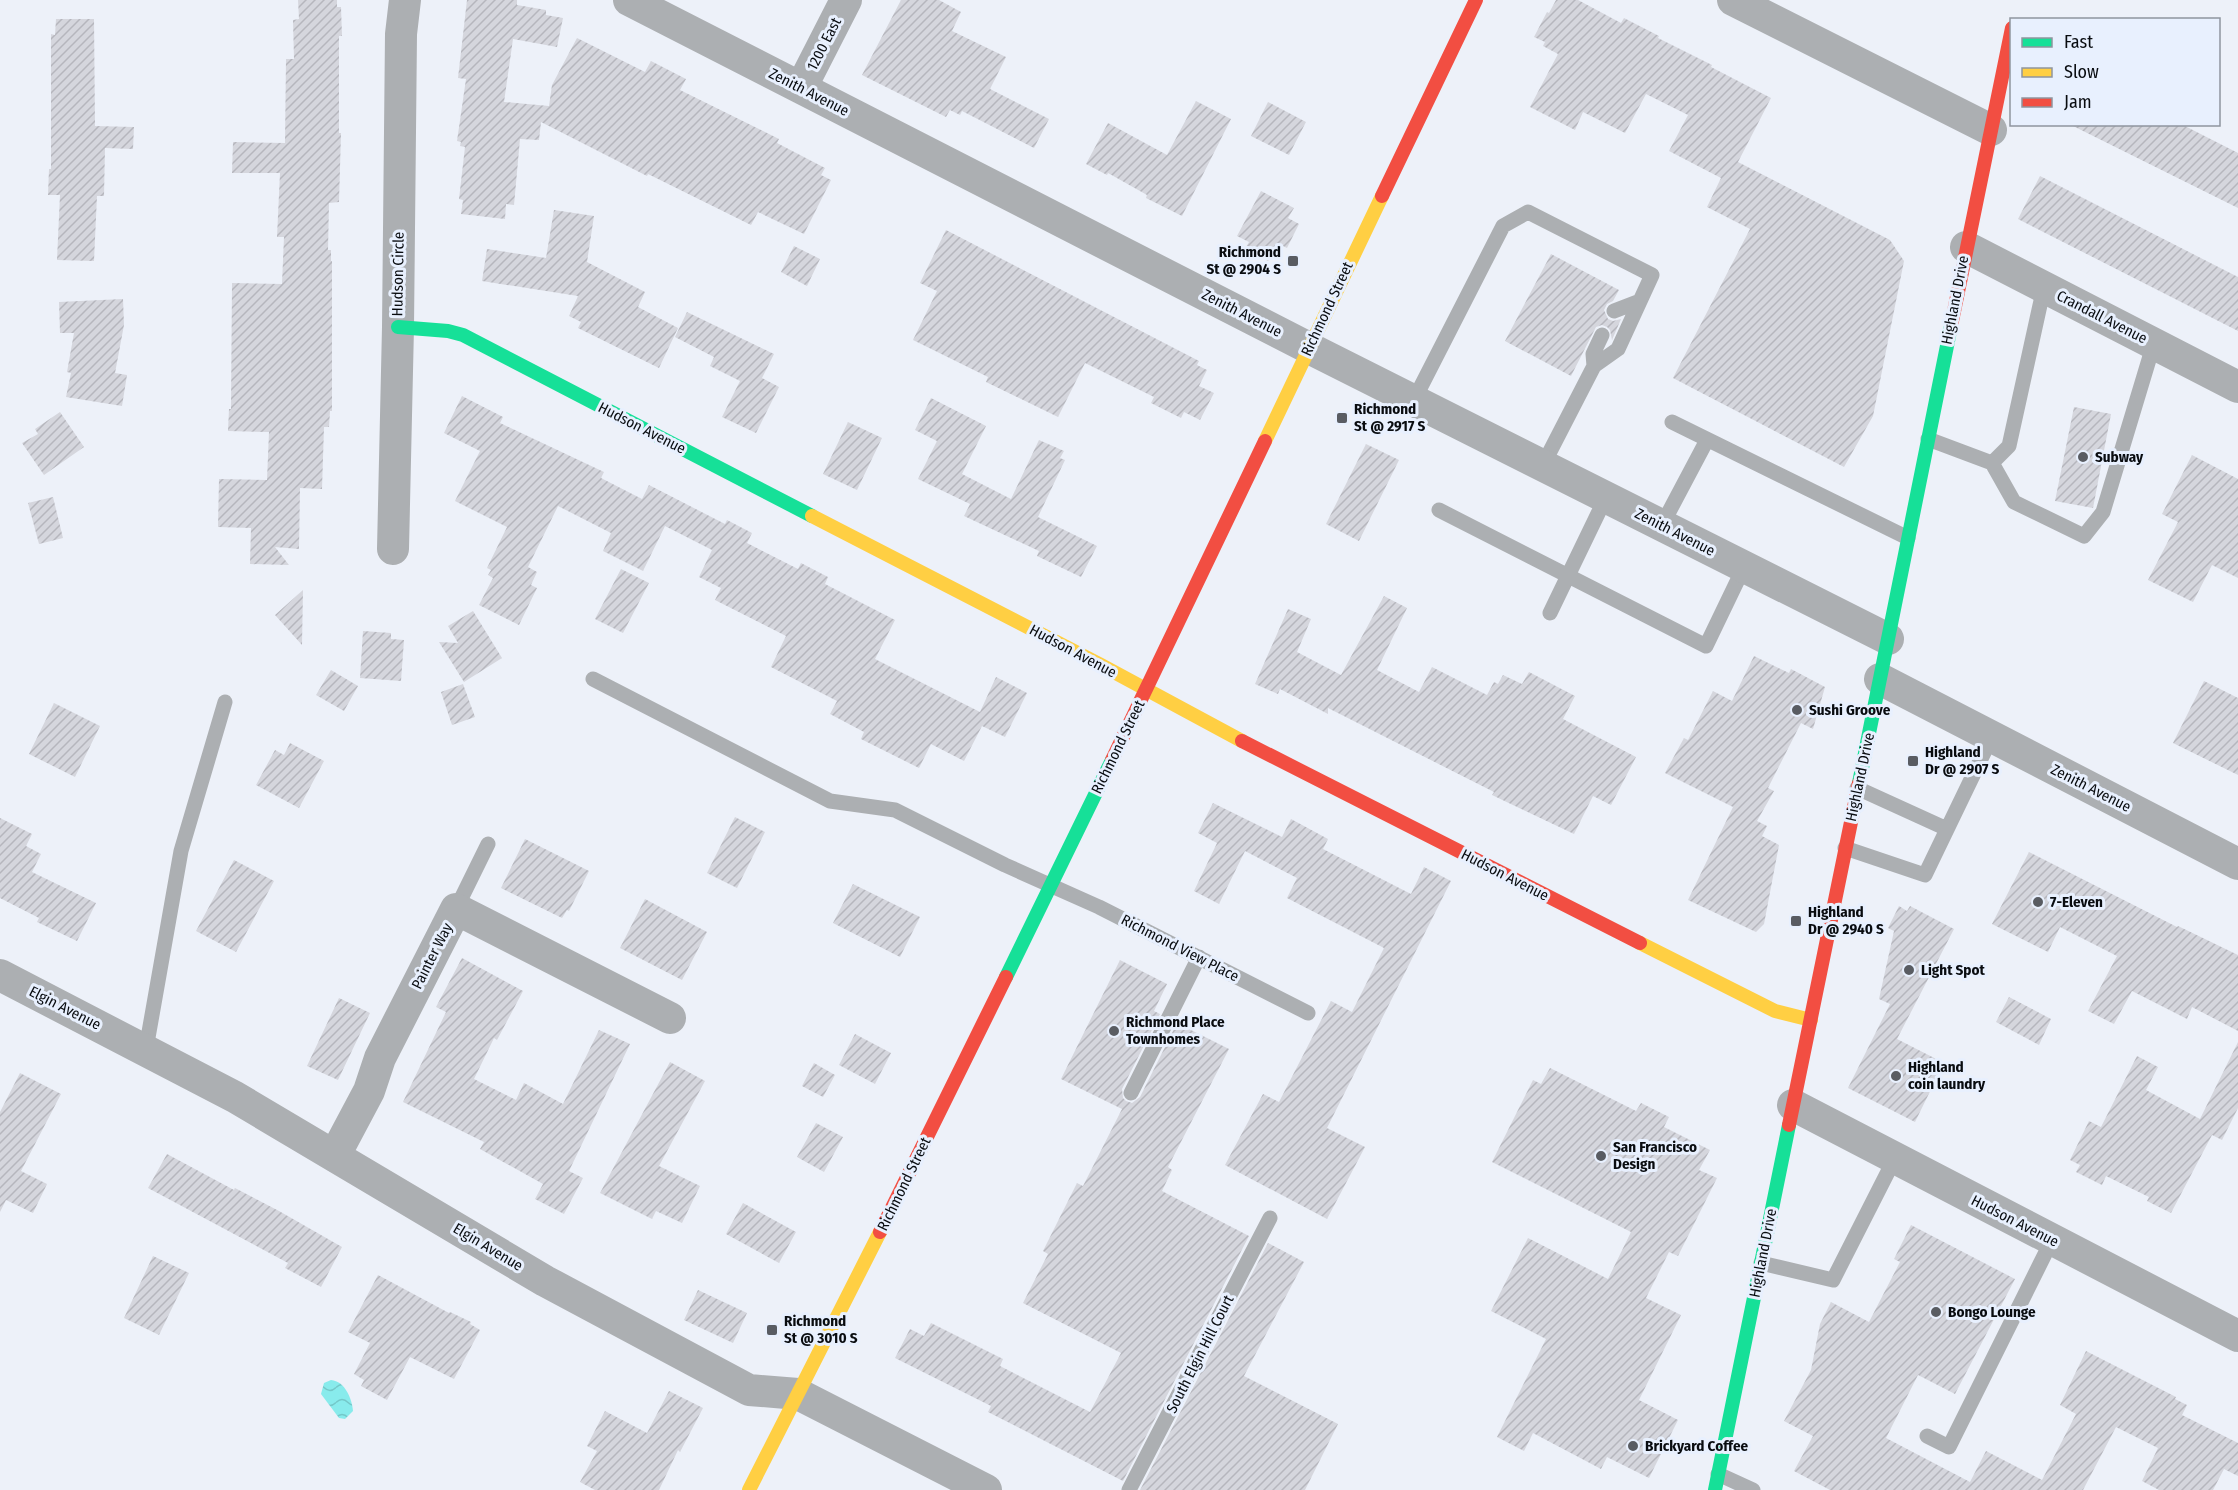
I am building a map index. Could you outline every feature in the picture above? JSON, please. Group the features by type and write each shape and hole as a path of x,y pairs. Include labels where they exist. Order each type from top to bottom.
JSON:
{"main road":[{"name":"Richmond Street","path":"749,1490 889,1216 1051,885 1476,0"},
{"name":"Highland Drive","path":"1715,1490 2010,38"},
{"name":"Hudson Avenue","path":"398,327 448,331 463,335 1101,665 1224,732 1775,1011 1811,1020"}],"street":[{"name":"Hudson Circle","path":"393,549 401,34 405,0"},
{"name":"Zenith Avenue","path":"629,0 1309,348 1888,639"},
{"name":"1200 East","path":"801,88 846,0"},
{"path":"1733,0 1991,130"},
{"name":"Crandall Avenue","path":"1966,247 2238,387"},
{"name":"Zenith Avenue","path":"1880,679 2238,864"},
{"name":"Painter Way","path":"335,1155 369,1091 380,1058 456,909 670,1018"},
{"name":"Elgin Avenue","path":"0,975 235,1097 544,1281 749,1390 798,1394 986,1490"},
{"name":"Hudson Avenue","path":"1793,1105 2238,1336"}],"lane":[{"path":"1414,400 1503,226 1528,212 1652,275 1618,349 1594,366 1543,465"},
{"path":"1992,463 2008,446 2044,287"},
{"path":"1614,311 1640,301"},
{"path":"1594,366 1593,354 1602,335"},
{"path":"1928,439 1992,463 2014,502 2084,536 2103,512 2154,343"},
{"path":"1672,422 1908,538"},
{"path":"1662,525 1707,440"},
{"path":"1550,613 1606,497"},
{"path":"1439,510 1706,646 1744,567"},
{"name":"Richmond View Place","path":"592,679 830,801 894,810 1005,865 1100,907 1308,1013"},
{"path":"146,1049 181,852 225,702"},
{"path":"1845,848 1925,875 1992,736"},
{"path":"1857,788 1947,829"},
{"path":"456,909 488,844"},
{"path":"1131,1094 1199,957"},
{"path":"1761,1263 1833,1280 1895,1158"},
{"name":"South Elgin Hill Court","path":"1130,1490 1270,1218"},
{"path":"1927,1436 1949,1447 2052,1240"},
{"path":"1718,1474 1752,1490"}],"water":[{"path":"331,1380 344,1387 351,1401 353,1411 345,1419 339,1418 321,1394 324,1383"}],"building":[{"path":"298,0 337,0 337,7 341,7 339,202 329,203 328,250 331,250 332,261 332,411 330,411 329,427 324,427 322,489 300,488 299,549 275,547 289,565 250,564 251,528 218,527 219,479 267,480 269,432 228,431 229,409 231,409 232,283 282,284 284,237 277,237 280,173 232,173 233,142 285,143 286,59 294,59 293,20 299,19"},
{"path":"467,0 517,0 517,5 546,10 546,15 563,18 557,47 513,39 504,102 549,106 552,85 577,38 645,72 651,61 686,79 680,90 779,139 777,143 825,168 821,175 831,180 804,234 758,212 751,225 648,174 647,176 541,122 539,140 520,139 514,205 506,204 505,219 461,214 463,200 459,199 465,147 460,146 461,142 457,141 466,79 458,78"},
{"path":"901,0 939,0 961,12 952,31 1006,57 990,89 1049,119 1034,148 962,111 960,115 950,110 946,117 862,75"},
{"path":"1556,0 1578,0 1621,23 1624,18 1771,98 1738,162 1890,240 1904,261 1873,416 1844,467 1673,378 1750,229 1707,207 1721,178 1669,151 1688,115 1646,94 1625,133 1583,112 1575,130 1530,107 1558,54 1543,46 1545,42 1534,37"},
{"path":"56,19 94,19 95,126 134,127 133,149 105,148 104,196 97,196 94,261 57,260 60,195 48,195 49,169 51,169 51,34 55,35"},
{"path":"1196,101 1231,119 1182,216 1146,198 1147,195 1108,173 1107,175 1086,164 1108,123 1167,155"},
{"path":"1268,102 1306,122 1289,155 1251,136"},
{"path":"2073,126 2185,126 2238,153 2238,208"},
{"path":"2040,176 2238,277 2238,331 2018,219"},
{"path":"1261,191 1294,208 1288,218 1299,224 1287,248 1277,243 1268,261 1245,249 1249,242 1237,236"},
{"path":"554,210 594,216 587,262 645,292 638,307 678,328 659,368 578,328 581,322 569,316 578,296 482,281 487,249 546,258"},
{"path":"946,230 1199,361 1197,365 1207,370 1199,386 1214,393 1200,420 1184,412 1181,418 1151,403 1154,397 1085,363 1058,417 986,382 988,377 913,340 937,291 920,283"},
{"path":"794,246 820,259 807,286 781,272"},
{"path":"1551,254 1619,290 1604,310 1608,319 1613,321 1621,319 1612,340 1607,327 1602,325 1596,327 1571,376 1505,341"},
{"path":"123,299 124,325 115,373 127,375 122,406 66,397 71,373 67,372 74,333 60,333 59,302"},
{"path":"687,312 774,354 762,378 779,387 756,433 722,417 740,381 710,366 714,357 675,337"},
{"path":"462,396 503,417 500,423 604,472 601,478 642,499 649,485 725,524 727,520 752,533 747,543 798,569 801,563 828,577 825,584 895,620 875,659 980,712 996,677 1027,693 1005,737 982,726 964,761 931,744 919,768 861,739 864,732 830,714 837,701 771,667 786,636 715,600 721,588 699,577 712,550 665,526 643,571 603,551 611,533 558,506 528,567 537,572 531,585 537,588 519,625 479,605 493,578 488,575 491,570 487,568 507,527 455,501 480,451 444,433"},
{"path":"931,398 986,426 962,474 1011,499 1039,440 1064,451 1060,458 1065,460 1038,517 1097,546 1081,577 1037,556 1039,551 964,516 970,504 918,479 937,441 915,430"},
{"name":"Subway","path":"2074,407 2111,414 2093,508 2055,501"},
{"path":"60,412 84,447 44,475 22,443 38,434 35,429"},
{"path":"848,422 882,438 857,490 823,474"},
{"path":"1366,444 1399,460 1359,541 1326,524"},
{"path":"2192,455 2238,479 2238,578 2212,565 2193,602 2148,580 2178,522 2162,514"},
{"path":"53,497 63,538 39,544 28,503"},
{"path":"621,569 649,583 623,633 595,619"},
{"path":"303,590 302,645 275,615"},
{"path":"1384,596 1407,608 1377,670 1419,692 1432,667 1487,695 1494,682 1498,684 1503,675 1522,684 1529,672 1575,696 1563,719 1636,757 1611,805 1593,796 1574,834 1492,795 1494,792 1328,708 1328,714 1280,689 1278,694 1255,684 1288,609 1311,619 1297,652 1341,675"},
{"path":"473,611 502,658 464,682 439,642 458,643 448,626"},
{"path":"363,631 391,633 391,639 404,640 401,681 360,678"},
{"path":"1754,656 1789,673 1791,669 1825,687 1813,729 1801,723 1768,788 1774,791 1757,821 1767,826 1762,836 1779,845 1764,924 1756,932 1688,900 1733,807 1665,773 1684,738 1688,740 1713,691 1732,701"},
{"path":"331,670 358,686 344,711 316,695"},
{"path":"2204,681 2238,698 2238,775 2173,743"},
{"path":"463,684 475,717 452,725 441,692"},
{"path":"54,703 100,726 75,777 29,754"},
{"path":"290,743 324,761 299,808 256,785 275,750 284,755"},
{"path":"1213,803 1282,837 1291,819 1328,839 1323,849 1411,894 1424,867 1451,881 1327,1128 1365,1147 1327,1219 1225,1165 1263,1094 1279,1102 1331,1001 1352,1012 1384,948 1287,898 1297,878 1245,851 1219,904 1194,891 1217,843 1198,833"},
{"path":"735,817 765,832 737,888 707,873"},
{"path":"0,818 32,834 26,846 41,854 32,872 96,903 77,941 37,922 39,918 0,898"},
{"path":"525,839 589,871 569,911 567,910 562,918 501,888"},
{"path":"2029,852 2177,927 2238,955 2238,1031 2192,1007 2187,1019 2132,991 2114,1024 2088,1011 2117,956 2060,927 2048,952 1992,924"},
{"path":"234,860 274,881 236,952 196,931"},
{"path":"853,884 920,917 900,957 833,923"},
{"path":"645,899 707,932 682,980 620,948"},
{"path":"1899,906 1907,911 1910,906 1954,929 1897,1039 1944,1063 1915,1122 1848,1088 1890,1004 1879,999 1894,931 1888,928"},
{"path":"462,958 523,991 497,1040 494,1038 474,1079 516,1100 524,1083 563,1104 599,1030 630,1044 569,1171 583,1178 564,1214 535,1199 543,1184 480,1149 484,1142 403,1102 446,1012 436,1007"},
{"path":"1120,960 1167,984 1154,1011 1160,1014 1122,1089 1123,1098 1126,1101 1132,1103 1140,1097 1177,1023 1229,1049 1168,1167 1172,1170 1162,1191 1249,1236 1123,1481 988,1412 991,1406 895,1358 910,1329 924,1336 931,1323 1003,1359 1000,1366 1090,1412 1121,1353 1023,1303 1048,1254 1043,1251 1077,1183 1083,1186 1122,1109 1061,1079"},
{"path":"2009,997 2051,1019 2039,1045 1996,1022"},
{"path":"339,998 370,1013 338,1080 307,1066"},
{"path":"855,1034 891,1053 875,1084 839,1065"},
{"path":"2238,1042 2238,1108 2222,1140 2212,1135 2171,1213 2147,1201 2149,1197 2106,1176 2102,1185 2076,1172 2080,1165 2070,1160 2089,1121 2101,1127 2137,1056 2158,1067 2146,1090 2200,1119"},
{"path":"670,1062 705,1081 659,1166 700,1186 682,1223 656,1211 652,1219 600,1193"},
{"path":"814,1063 835,1075 823,1097 802,1086"},
{"path":"1550,1068 1636,1111 1641,1103 1669,1117 1664,1127 1710,1150 1699,1170 1717,1178 1678,1256 1669,1252 1646,1298 1681,1315 1639,1400 1678,1420 1649,1478 1607,1457 1601,1469 1533,1433 1524,1451 1497,1437 1546,1339 1491,1311 1528,1238 1608,1279 1631,1232 1492,1162 1533,1080 1541,1084"},
{"path":"20,1073 61,1094 21,1171 47,1184 33,1213 6,1200 0,1212 0,1112"},
{"path":"816,1123 843,1137 824,1172 797,1157"},
{"path":"167,1154 279,1211 342,1247 321,1287 285,1268 288,1263 148,1188"},
{"path":"743,1203 796,1232 779,1263 726,1234"},
{"path":"1911,1225 2015,1279 1955,1394 1918,1375 1886,1438 1970,1482 1986,1451 2042,1480 2076,1414 2060,1405 2086,1351 2176,1397 2175,1399 2187,1405 2182,1415 2238,1443 2238,1476 2224,1469 2213,1490 2159,1490 2142,1481 2158,1448 2116,1427 2083,1490 1830,1490 1794,1471 1813,1436 1784,1421 1811,1370 1820,1324 1831,1302 1869,1322 1900,1262 1894,1259"},
{"path":"1268,1243 1304,1262 1244,1376 1338,1424 1305,1490 1140,1490"},
{"path":"153,1256 189,1273 159,1335 124,1318"},
{"path":"378,1275 449,1313 471,1322 470,1324 480,1330 454,1379 410,1357 387,1400 361,1386 364,1380 354,1374 370,1343 348,1332"},
{"path":"698,1290 747,1313 733,1343 684,1320"},
{"path":"669,1391 703,1408 680,1452 678,1450 659,1490 595,1490 580,1482 597,1451 587,1446 605,1411 647,1433"}],"traffic: fast":[{"path":"1859,783 1951,326"},
{"path":"398,327 448,331 463,335 812,516"},
{"path":"1006,977 1112,760"},
{"path":"1715,1490 1789,1125"}],"traffic: slow":[{"path":"1265,441 1382,196"},
{"path":"812,516 1101,665 1242,741"},
{"path":"1640,943 1775,1011 1811,1020"},
{"path":"749,1490 880,1232"}],"traffic: jam":[{"path":"1382,196 1476,0"},
{"path":"1951,326 2010,38"},
{"path":"1112,760 1265,441"},
{"path":"1242,741 1640,943"},
{"path":"1789,1125 1859,783"},
{"path":"880,1232 1006,977"}],"place":[{"name":"Richmond St @ 2904 S","path":"1293,261"},
{"name":"Richmond St @ 2917 S","path":"1342,418"},
{"name":"Subway","path":"2083,457"},
{"name":"Sushi Groove","path":"1797,710"},
{"name":"Highland Dr @ 2907 S","path":"1913,761"},
{"name":"7-Eleven","path":"2038,902"},
{"name":"Highland Dr @ 2940 S","path":"1796,921"},
{"name":"Light Spot","path":"1909,970"},
{"name":"Richmond Place Townhomes","path":"1114,1031"},
{"name":"Highland coin laundry","path":"1896,1076"},
{"name":"San Francisco Design","path":"1601,1156"},
{"name":"Bongo Lounge","path":"1936,1312"},
{"name":"Richmond St @ 3010 S","path":"772,1330"},
{"name":"Brickyard Coffee","path":"1633,1446"}]}
